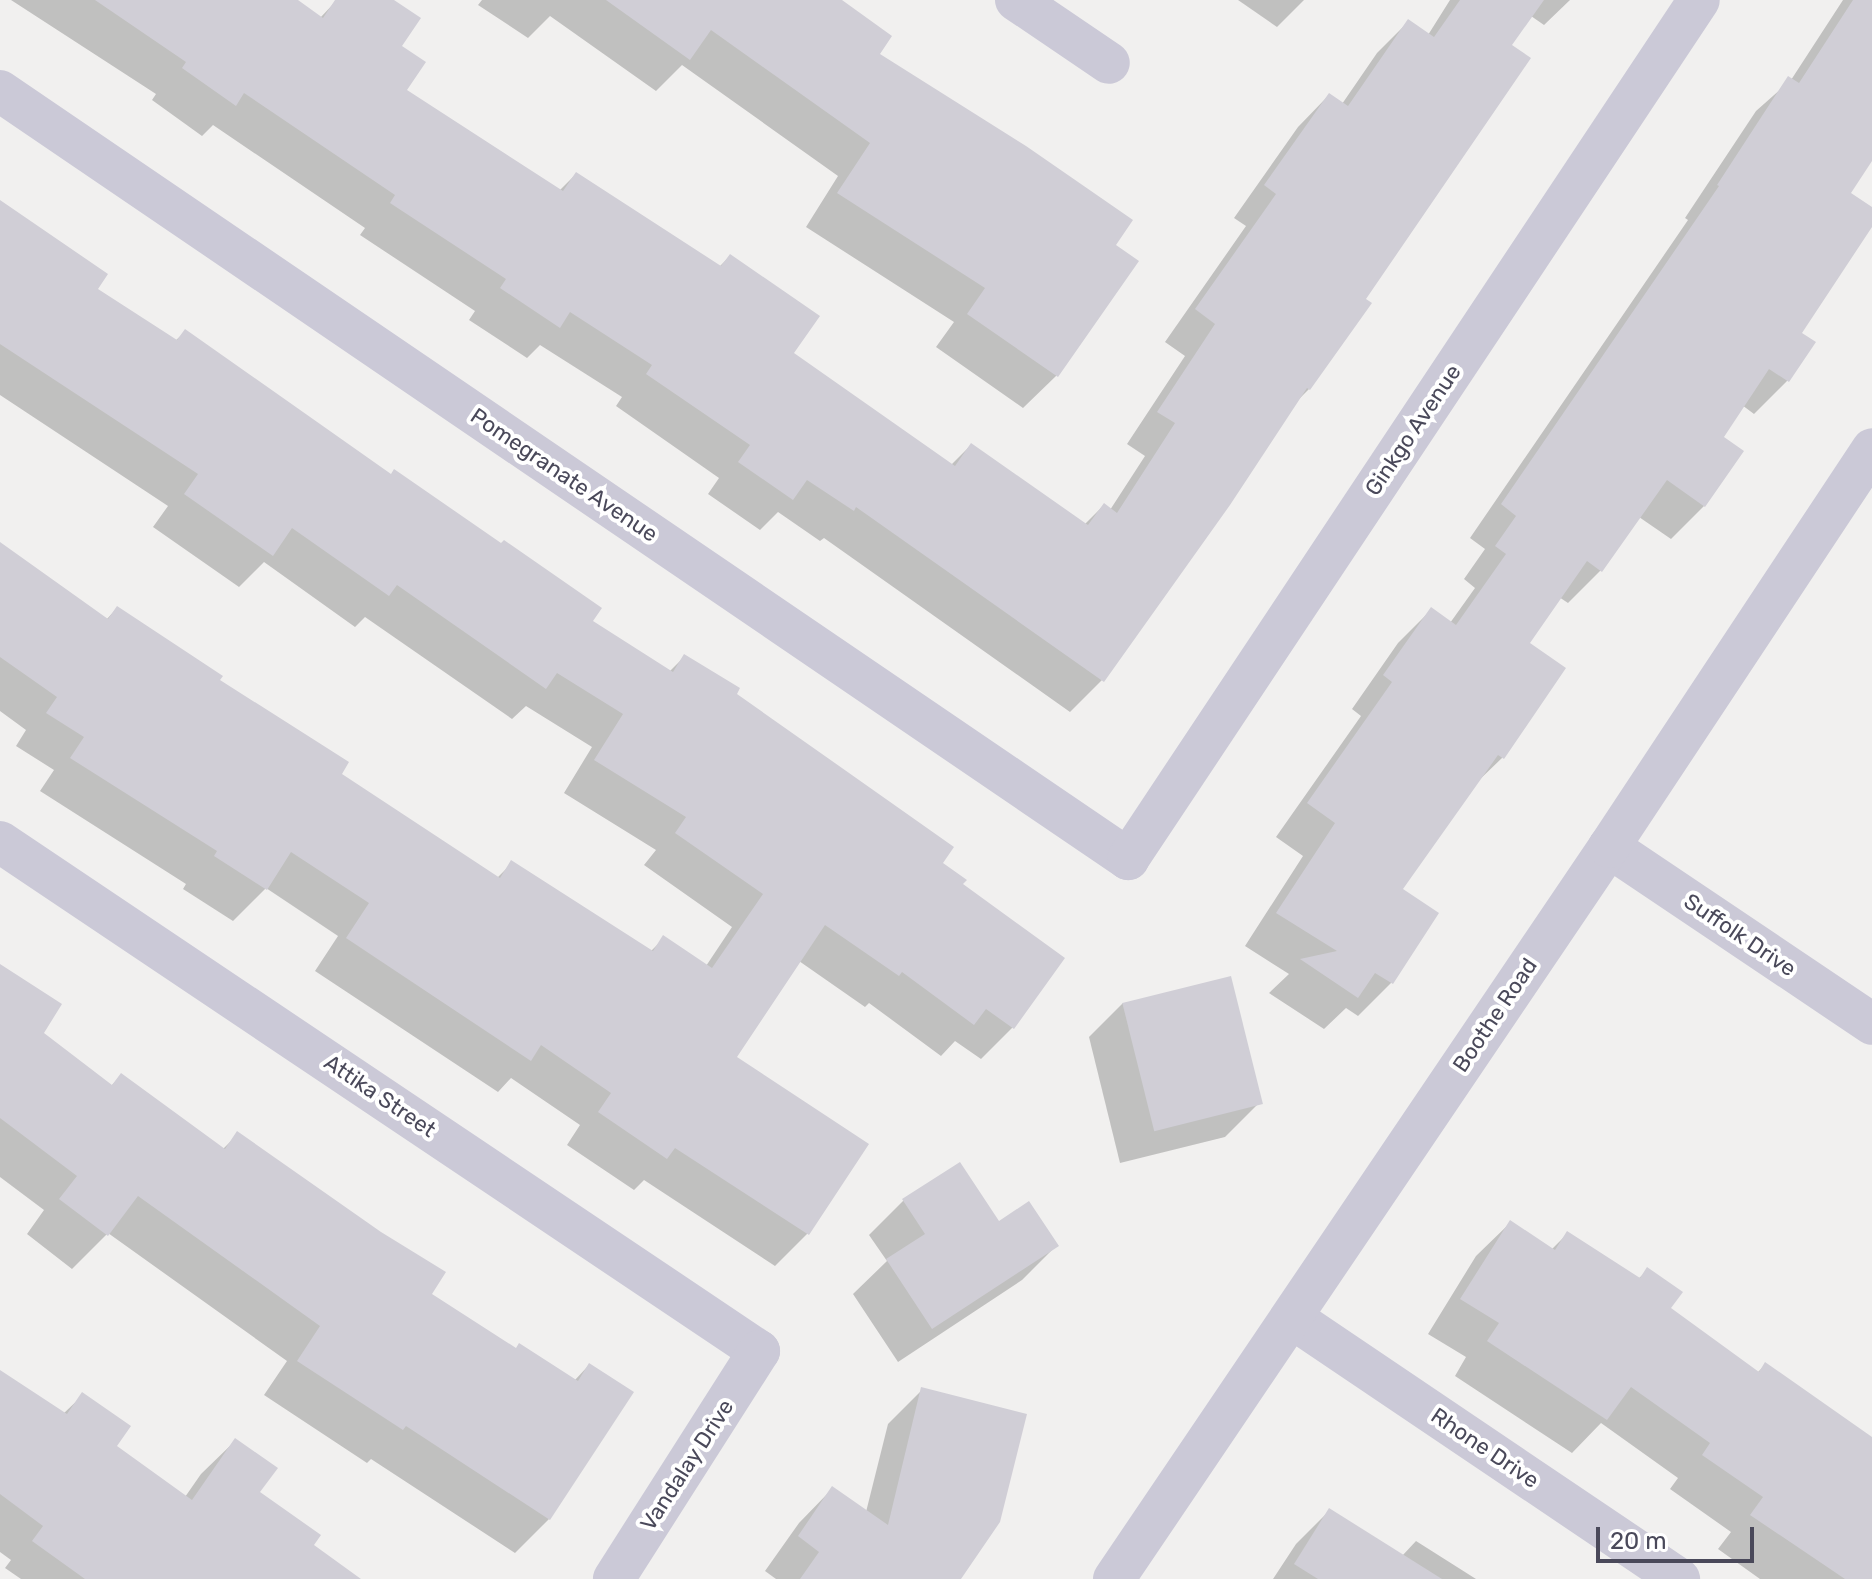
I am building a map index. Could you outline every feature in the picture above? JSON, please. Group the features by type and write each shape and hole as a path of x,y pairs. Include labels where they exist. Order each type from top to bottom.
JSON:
{"street":[{"path":"1016,0 1109,63"},
{"name":"Ginkgo Avenue","path":"1128,859 1699,0"},
{"name":"Pomegranate Avenue","path":"0,91 1128,859"},
{"name":"Boothe Road","path":"1114,1579 1609,847 1872,449"},
{"name":"Attika Street","path":"0,842 759,1351"},
{"name":"Suffolk Drive","path":"1609,847 1872,1024"},
{"name":"Rhone Drive","path":"1292,1318 1679,1579"},
{"name":"Vandalay Drive","path":"614,1579 759,1351"}],"building":[{"path":"95,0 298,0 323,18 335,0 394,0 421,18 402,46 426,62 407,90 563,191 576,172 721,266 730,254 820,316 794,353 955,466 971,443 1088,525 1104,503 1117,513 1175,423 1157,412 1215,324 1195,309 1276,194 1264,185 1329,93 1348,106 1408,19 1434,37 1460,0 1544,0 1512,45 1531,58 1366,299 1372,303 1310,390 1307,388 1230,505 1104,682 856,507 854,511 807,480 793,500 738,462 750,445 646,374 652,365 570,312 560,328 500,288 506,279 390,203 395,195 244,93 236,106 182,68 186,62"},
{"path":"606,0 842,0 892,36 880,54 1026,146 1133,220 1116,245 1139,261 1058,377 967,314 985,288 837,193 870,143 711,30 690,60"},
{"path":"1853,0 1872,0 1872,161 1851,193 1872,207 1872,227 1802,333 1816,342 1789,382 1769,369 1724,437 1744,451 1705,507 1667,480 1602,572 1587,561 1530,643 1566,668 1504,759 1498,755 1403,889 1439,913 1393,984 1375,973 1358,998 1300,959 1337,951 1276,913 1335,823 1307,803 1392,682 1383,675 1431,607 1456,625 1506,554 1495,546 1516,516 1501,504 1719,186 1788,76 1799,83"},
{"path":"0,200 108,274 98,289 177,340 185,329 391,474 394,469 501,543 504,540 602,608 593,621 673,672 684,654 740,688 737,694 954,847 943,863 967,880 963,884 1065,958 1014,1029 986,1009 974,1025 902,972 899,976 825,925 737,1057 869,1144 809,1235 675,1148 667,1159 598,1112 611,1093 541,1045 531,1061 346,938 369,903 291,852 267,890 214,856 217,851 70,758 84,737 46,713 57,697 0,657 0,542 108,619 117,606 223,676 220,680 349,762 342,774 500,878 511,860 653,951 663,935 712,968 763,894 675,833 686,817 594,760 623,714 557,673 546,689 397,585 389,596 292,528 273,556 184,494 198,474 0,344"},
{"path":"0,964 62,1004 44,1033 112,1085 121,1073 225,1149 237,1131 381,1232 446,1272 432,1294 516,1348 519,1343 578,1381 589,1363 634,1392 550,1520 406,1426 403,1430 297,1361 320,1326 138,1196 108,1236 59,1199 77,1176 0,1118"},
{"path":"1231,976 1263,1104 1154,1131 1122,1003"},
{"path":"960,1162 999,1221 1029,1201 1059,1246 932,1329 886,1259 925,1234 902,1199"},
{"path":"1510,1220 1555,1250 1567,1231 1640,1278 1647,1267 1683,1292 1671,1308 1759,1372 1765,1362 1872,1437 1872,1579 1845,1579 1750,1515 1763,1497 1702,1455 1710,1443 1631,1387 1607,1420 1487,1341 1499,1323 1460,1299"},
{"path":"0,1370 67,1414 82,1392 131,1426 117,1446 192,1500 235,1438 278,1468 260,1492 321,1535 314,1545 361,1579 85,1579 32,1541 43,1526 0,1494"},
{"path":"921,1387 1027,1414 1000,1522 961,1579 800,1579 819,1552 798,1536 832,1486 888,1525"},
{"path":"1329,1508 1442,1579 1318,1579 1294,1564"}]}
